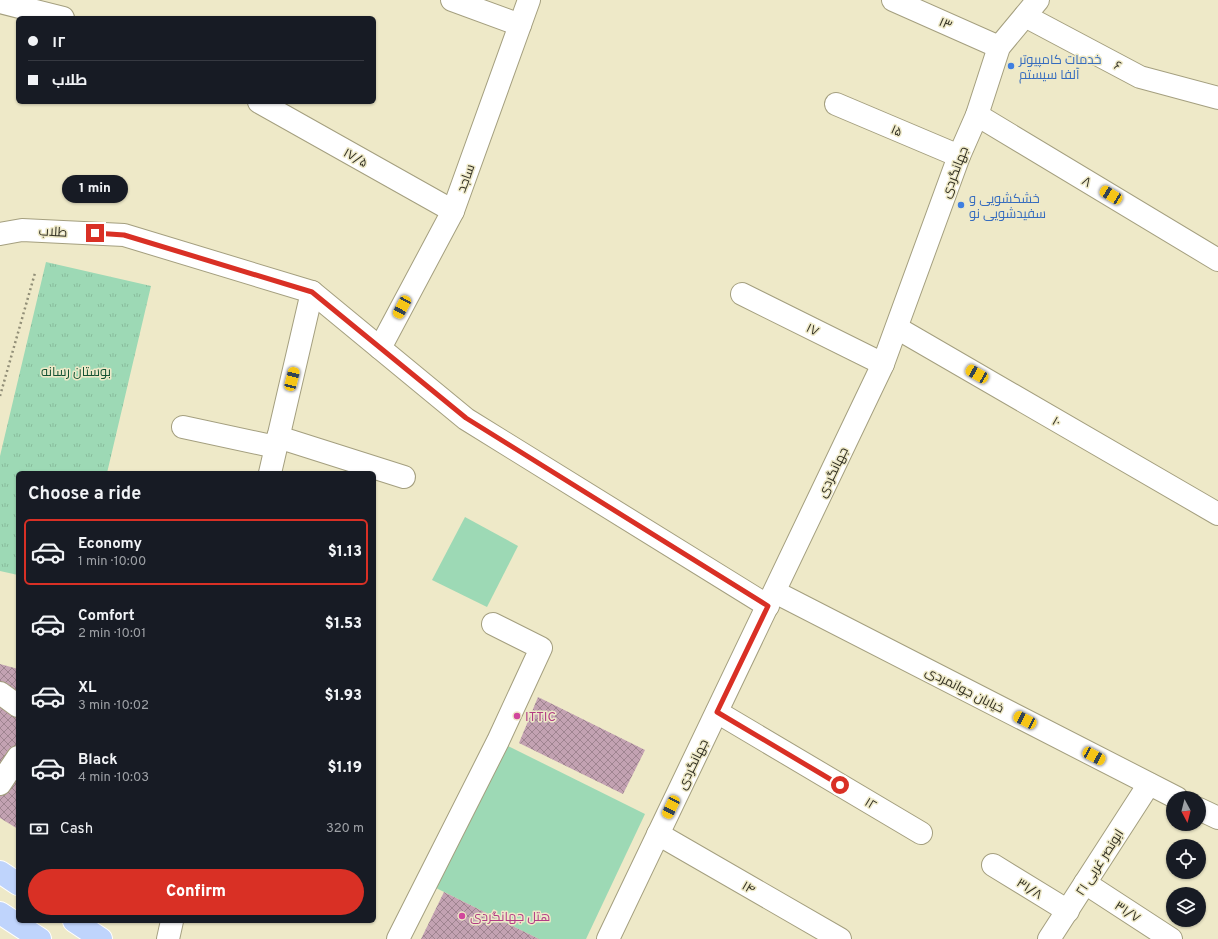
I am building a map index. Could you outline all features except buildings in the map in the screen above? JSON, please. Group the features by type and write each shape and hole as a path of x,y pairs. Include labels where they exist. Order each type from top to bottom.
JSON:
{"main road":[{"path":"0,872 16,883"},
{"path":"0,912 16,923"},
{"path":"16,923 40,939"},
{"path":"77,923 101,939"}],"street":[{"path":"452,0 520,25"},
{"name":"ساجد","path":"380,348 452,211 530,0"},
{"name":"۱۳","path":"893,0 999,47"},
{"path":"0,2 55,16"},
{"name":"جهانگردی","path":"608,939 884,364 959,156 977,115 999,47 1032,8"},
{"name":"۶","path":"1032,8 1140,77 1218,98"},
{"name":"۱۷/۵","path":"263,104 452,211"},
{"name":"۱۵","path":"836,104 959,156"},
{"name":"۸","path":"977,115 1218,260"},
{"name":"طلاب","path":"0,234 22,230 124,235 312,292 466,418 772,599"},
{"path":"270,471 312,292"},
{"name":"۱۷","path":"742,294 884,364"},
{"name":"۱۰","path":"897,328 1218,514"},
{"path":"183,427 277,442 404,477"},
{"name":"خیابان جوانمردی","path":"772,599 1166,792"},
{"path":"398,939 498,741 541,648 493,624"},
{"path":"0,693 16,705"},
{"name":"۱۲","path":"717,712 921,833"},
{"path":"0,784 16,760"},
{"name":"ابونصر غربی ۲۱","path":"1049,939 1149,784"},
{"path":"1206,812 1218,818"},
{"name":"۱۴","path":"658,834 840,939"},
{"name":"۳۱/۸","path":"993,865 1068,911"},
{"name":"۳۱/۷","path":"1085,883 1171,939"},
{"path":"168,939 172,923"}],"path":[{"path":"0,396 35,273"}],"green space":[{"name":"بوستان رسانه","path":"46,262 151,286 107,471 16,471 16,575 0,571 0,456"},
{"path":"465,517 518,546 487,607 432,580"},
{"path":"498,741 645,814 586,939 539,939 426,883"}],"place":[{"name":"خدمات کامپیوتر آلفا سیستم","path":"1011,66"},
{"name":"خشکشویی و سفیدشویی نو","path":"961,205"},
{"name":"ITTIC","path":"517,716"},
{"name":"هتل جهانگردی","path":"462,916"}],"route":[{"path":"95,233 124,235 312,292 466,418 768,606 717,712 840,785"}]}
